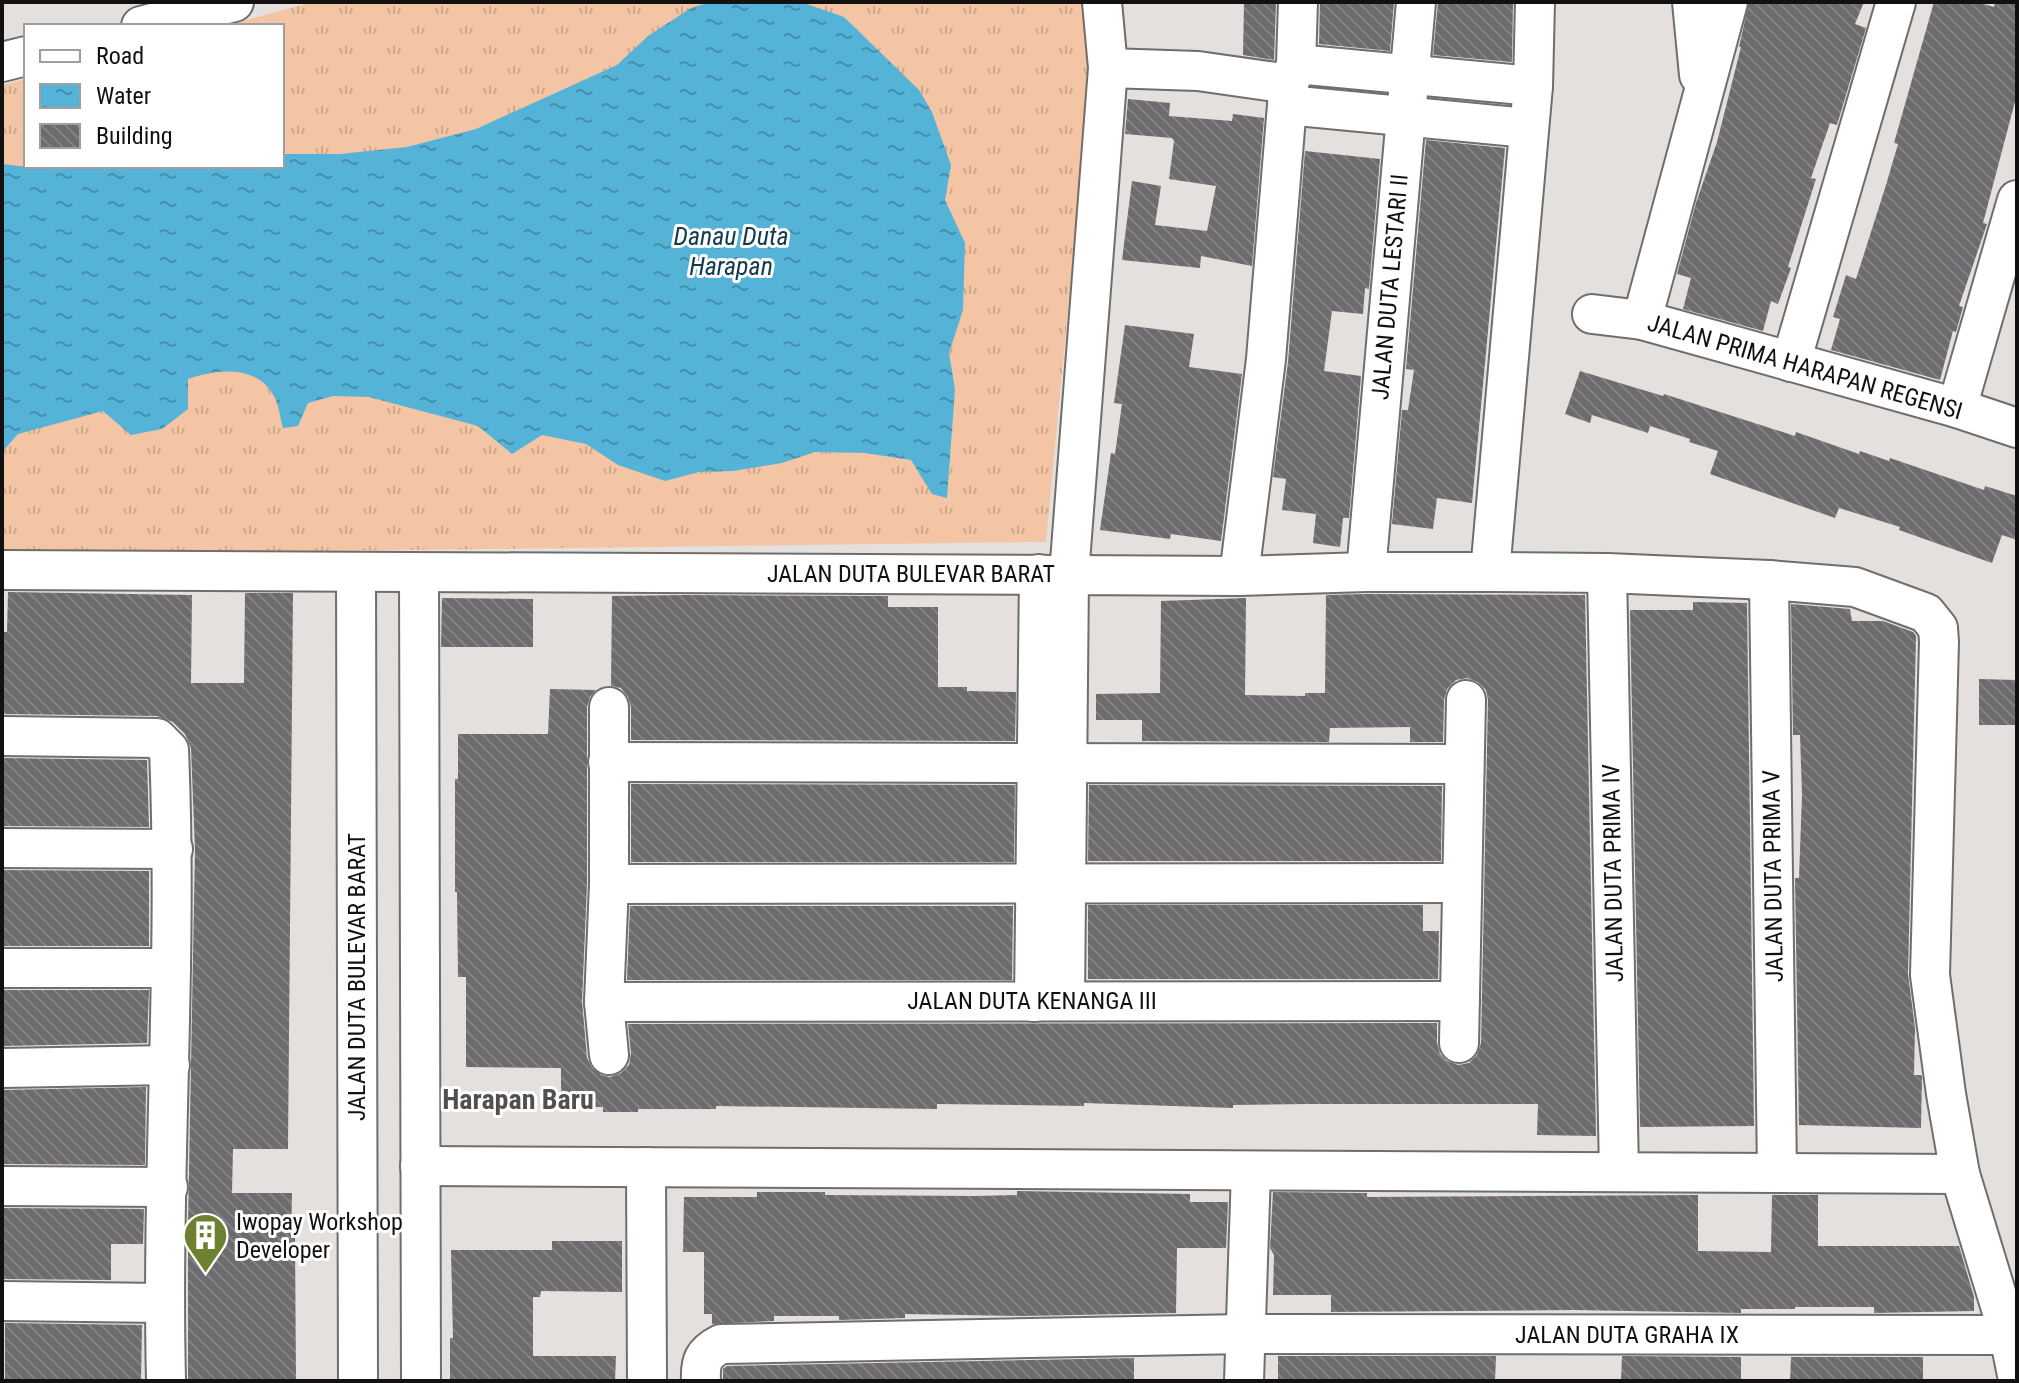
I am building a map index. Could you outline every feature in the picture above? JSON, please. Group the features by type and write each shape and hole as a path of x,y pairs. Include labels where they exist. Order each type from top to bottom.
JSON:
{"street":[{"path":"149,24 234,2"},
{"name":"JALAN DUTA BULEVAR BARAT","path":"2,570 419,574 1054,574 1108,68 1102,2"},
{"path":"1239,576 1266,359 1298,2"},
{"name":"JALAN DUTA LESTARI II","path":"1366,572 1416,2"},
{"path":"1490,572 1533,86 1535,2"},
{"path":"1692,2 1701,96"},
{"path":"1642,320 1728,2"},
{"path":"1791,362 1896,2"},
{"path":"2,62 24,56"},
{"path":"1108,68 1198,71 1290,84 1405,115 1528,128"},
{"path":"1290,84 1409,72 1533,86"},
{"path":"1957,408 2017,200"},
{"name":"JALAN PRIMA HARAPAN REGENSI","path":"1592,314 1642,320 1957,408 2017,428"},
{"path":"1049,1001 1054,574 1239,576 1490,572 1769,580 1855,587 1926,613 1938,628 1930,975 1960,1174 2009,1335 2017,1375"},
{"name":"JALAN DUTA BULEVAR BARAT","path":"356,573 358,1381"},
{"name":"JALAN DUTA PRIMA IV","path":"1607,573 1619,1172"},
{"path":"419,574 421,1381"},
{"name":"JALAN DUTA PRIMA V","path":"1769,580 1777,1173"},
{"path":"1459,1043 1466,700"},
{"path":"609,707 609,884 604,1002 609,1055"},
{"path":"2,736 157,738 169,750 173,849 164,1303 166,1381"},
{"path":"608,762 1464,764"},
{"path":"2,848 173,849"},
{"path":"609,884 1461,883"},
{"path":"2,968 171,968"},
{"name":"JALAN DUTA KENANGA III","path":"604,1002 1460,1001"},
{"path":"2,1068 170,1065"},
{"path":"420,1166 1960,1174"},
{"path":"646,1167 647,1381"},
{"path":"1244,1381 1251,1171"},
{"path":"2,1186 168,1187"},
{"path":"2,1301 164,1303"},
{"name":"JALAN DUTA GRAHA IX","path":"701,1381 704,1356 721,1344 1245,1334 2009,1335"}],"green space":[{"path":"313,2 1086,2 1092,54 1046,542 2,555 2,85 24,80 24,168 284,168 284,24 230,24"}],"water":[{"name":"Danau Duta Harapan","path":"711,2 801,2 844,17 919,90 932,112 951,165 945,200 965,243 963,310 949,353 955,389 947,498 932,494 911,460 865,453 815,452 782,463 733,471 699,472 665,481 618,465 586,444 542,435 512,454 478,426 369,397 333,396 308,403 298,426 283,428 276,400 266,386 257,378 235,372 211,373 188,379 188,409 162,429 131,435 103,411 18,434 2,452 2,164 24,168 284,168 284,154 340,154 407,147 476,129 617,65 648,36 691,8"}],"building":[{"path":"1244,2 1276,2 1274,60 1243,55"},
{"path":"1320,2 1394,2 1390,51 1319,44"},
{"path":"1438,2 1513,2 1512,62 1433,55"},
{"path":"1749,2 1864,2 1855,24 1866,28 1837,125 1830,123 1811,178 1816,179 1788,267 1791,268 1778,304 1771,301 1763,331 1683,309 1691,278 1677,274 1696,203 1717,142"},
{"path":"1934,2 1977,2 1994,7 1995,2 2017,2 2017,94 1983,223 1987,224 1959,306 1963,307 1940,380 1831,350 1840,319 1833,317 1846,275 1856,279 1898,144 1894,143"},
{"path":"1128,99 1170,103 1169,116 1232,121 1233,114 1264,118 1252,266 1201,256 1200,268 1122,260 1132,181 1161,186 1155,225 1207,231 1216,186 1169,179 1174,141 1172,138 1125,134"},
{"path":"1426,140 1505,148 1472,503 1437,498 1433,529 1392,524 1402,410 1408,410 1414,370 1406,369"},
{"path":"1305,151 1380,159 1369,289 1365,288 1363,314 1332,311 1324,371 1361,376 1349,518 1343,518 1340,547 1313,543 1316,514 1282,510 1286,479 1273,477 1288,362"},
{"path":"1125,325 1194,334 1189,367 1242,374 1221,541 1171,534 1170,539 1100,530 1111,453 1115,454 1122,404 1114,403"},
{"path":"1580,371 1795,436 1796,432 1859,454 1860,451 1889,461 1890,458 1984,490 1985,486 2017,496 2017,540 2002,535 1992,563 1899,530 1900,527 1839,508 1835,518 1710,474 1718,451 1689,442 1690,439 1650,426 1648,433 1592,415 1590,423 1565,414"},
{"path":"8,592 192,595 191,683 244,683 245,593 293,593 288,1149 233,1149 232,1193 292,1193 296,1381 188,1381 195,850 191,748 185,734 173,722 157,716 2,714 2,632 7,632"},
{"path":"1326,595 1585,595 1596,1136 1537,1135 1538,1104 1308,1104 1233,1105 1233,1108 1084,1103 1084,1106 937,1104 937,1109 716,1106 716,1109 603,1112 603,1107 561,1107 561,1068 466,1067 466,977 458,977 455,892 458,734 548,734 550,689 596,690 587,707 587,884 582,1001 587,1058 592,1068 601,1075 610,1077 621,1073 629,1065 628,1024 1437,1023 1440,1054 1458,1065 1469,1063 1477,1055 1481,1043 1488,700 1486,690 1478,682 1467,678 1456,680 1447,689 1443,742 1410,742 1410,727 1330,728 1329,742 1142,741 1142,720 1096,720 1096,694 1160,693 1161,601 1246,598 1245,695 1305,696 1305,693 1325,693"},
{"path":"612,596 888,596 888,607 938,607 938,687 1016,692 1015,741 631,740 628,697 621,688 611,686"},
{"path":"442,598 533,599 533,647 441,647"},
{"path":"1693,602 1747,603 1754,1126 1640,1127 1630,610 1693,610"},
{"path":"1791,604 1850,609 1852,621 1883,621 1913,632 1916,636 1908,974 1915,1028 1914,1075 1922,1077 1921,1128 1799,1125 1795,878 1799,878 1802,795 1800,735 1793,735"},
{"path":"1979,679 2017,680 2017,725 1979,725"},
{"path":"2,758 147,760 149,827 2,826"},
{"path":"631,784 1015,785 1014,862 631,862"},
{"path":"1089,785 1442,786 1441,861 1088,861"},
{"path":"2,870 149,871 149,946 2,946"},
{"path":"1088,905 1423,905 1423,931 1439,931 1438,979 1088,979"},
{"path":"630,906 1013,906 1012,980 627,980"},
{"path":"2,990 149,990 147,1043 2,1046"},
{"path":"146,1087 145,1165 2,1164 2,1090"},
{"path":"1017,1191 1190,1194 1190,1202 1228,1202 1226,1248 1177,1248 1176,1313 1024,1316 905,1314 905,1318 839,1320 839,1316 774,1316 774,1321 712,1324 712,1314 704,1314 704,1252 683,1252 684,1197 757,1197 757,1192 974,1196 1017,1195"},
{"path":"1273,1192 1367,1193 1367,1197 1698,1195 1698,1251 1771,1252 1772,1195 1818,1195 1818,1246 1959,1246 1974,1297 1974,1311 1874,1313 1874,1307 1795,1307 1741,1309 1741,1313 1574,1310 1331,1312 1331,1295 1273,1295 1274,1255 1270,1248"},
{"path":"2,1208 144,1209 143,1244 111,1244 111,1280 2,1279"},
{"path":"552,1241 622,1241 622,1292 541,1291 540,1297 533,1297 533,1356 616,1356 615,1381 450,1381 450,1338 453,1338 451,1250 552,1250"},
{"path":"5,1323 142,1325 141,1381 5,1381"},
{"path":"1278,1356 1496,1356 1495,1381 1278,1381"},
{"path":"1622,1356 1741,1357 1741,1381 1621,1381"},
{"path":"1791,1357 1923,1357 1923,1381 1790,1381"},
{"path":"1134,1358 1134,1381 723,1381 723,1369 727,1366"}],"place":[{"name":"Iwopay Workshop Developer","path":"205,1275"}],"district":[{"name":"Harapan Baru","path":"518,1099"}]}
